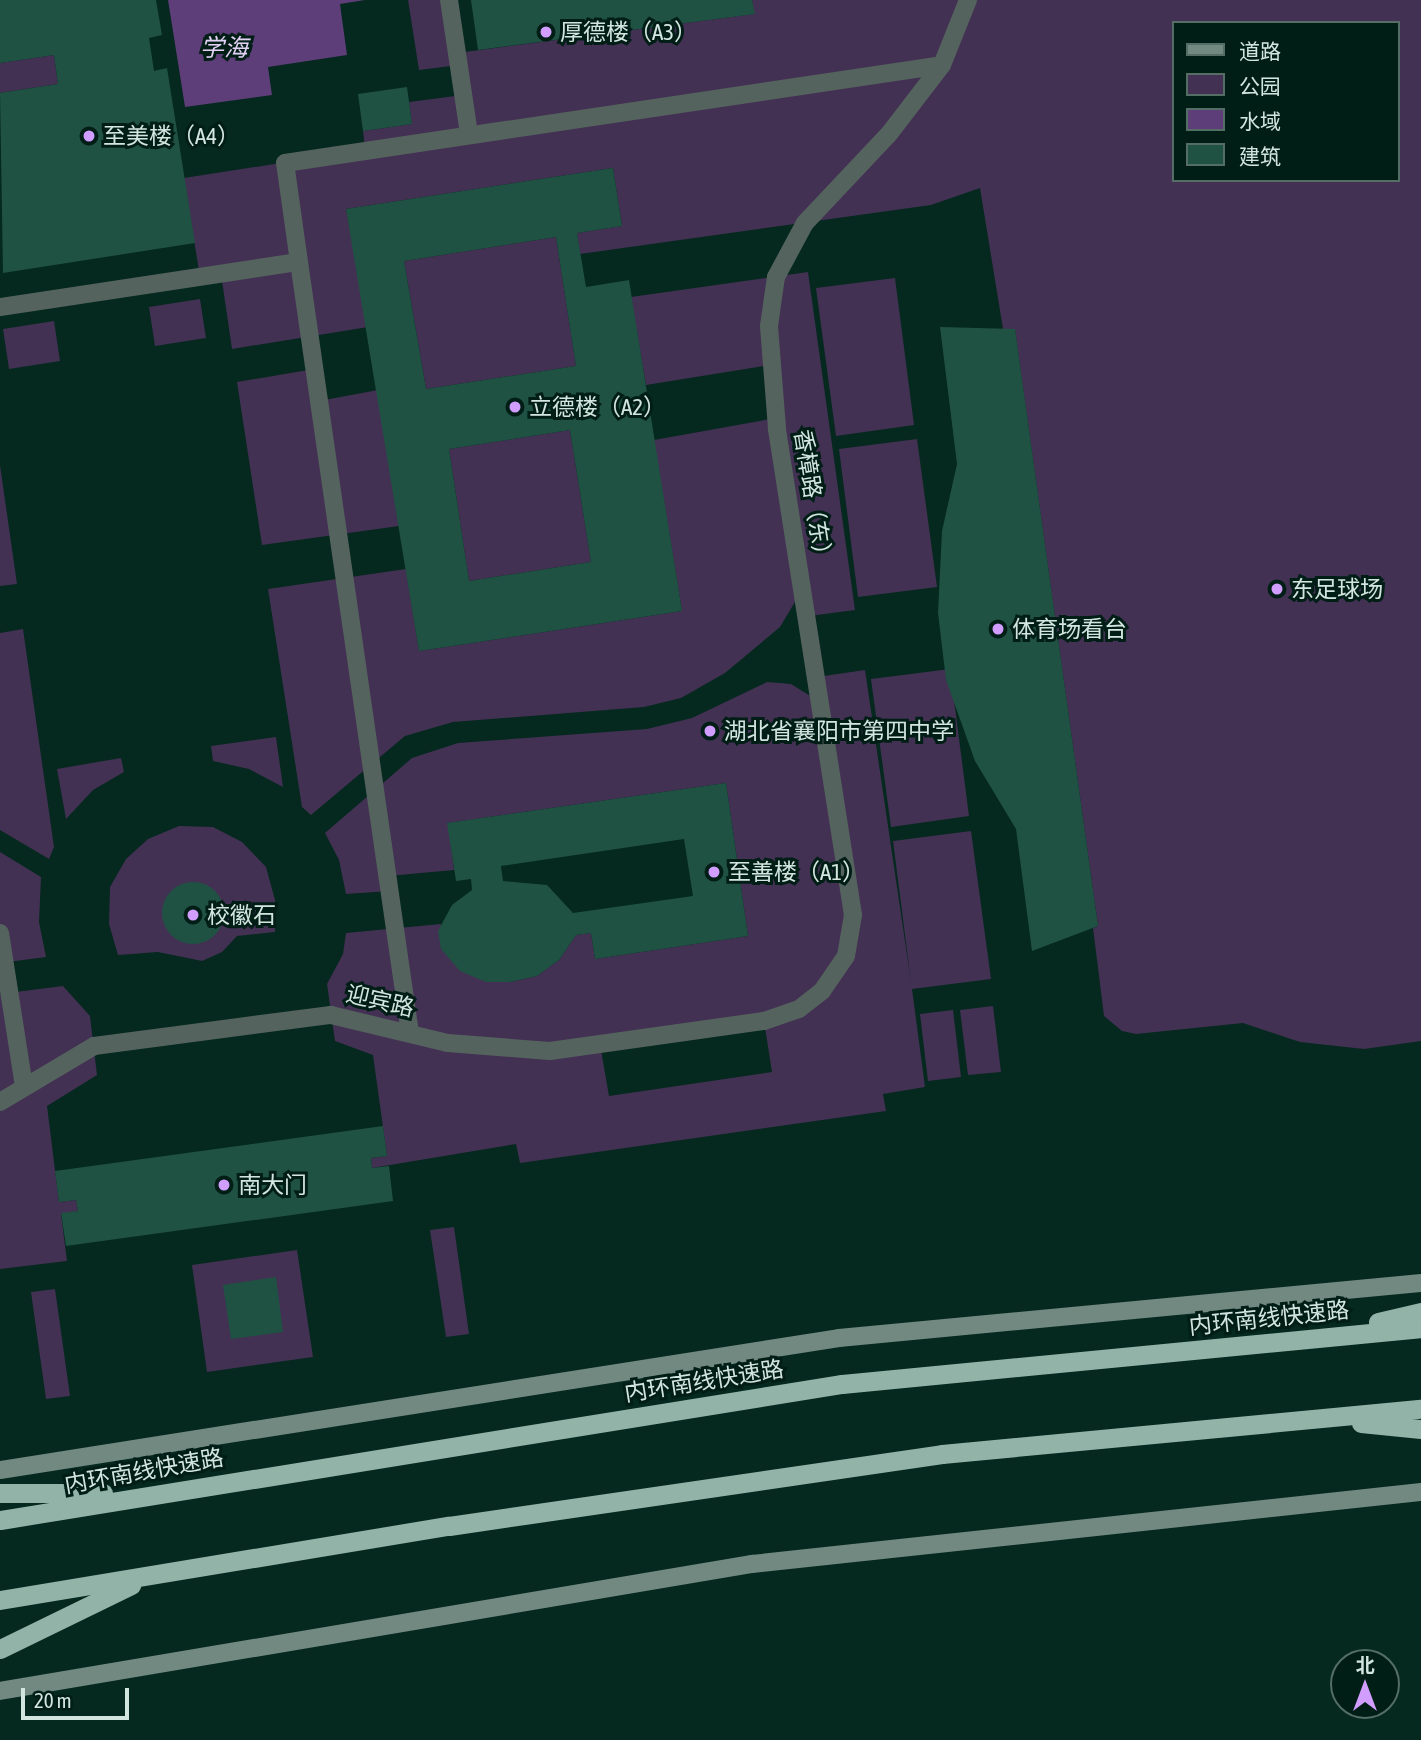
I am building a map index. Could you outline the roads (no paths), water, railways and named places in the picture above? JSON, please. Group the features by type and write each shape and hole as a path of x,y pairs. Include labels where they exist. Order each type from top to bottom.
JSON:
{"highway":[{"path":"1303,1339 1421,1312"},
{"name":"内环南线快速路","path":"0,1520 842,1384 1421,1328"},
{"path":"0,1600 153,1574 942,1454 1421,1409"},
{"path":"1315,1419 1421,1429"},
{"path":"0,1493 157,1493"},
{"path":"0,1649 153,1574"}],"main road":[{"path":"0,1470 839,1338 1421,1283"},
{"path":"0,1691 752,1564 1421,1492"}],"street":[{"path":"449,0 469,134"},
{"name":"香樟路（东）","path":"764,1021 799,1009 822,991 846,956 853,915 777,428 769,326 776,277 824,197 889,134 942,65 968,0"},
{"path":"410,1033 285,163 942,65"},
{"path":"0,307 299,262"},
{"path":"0,933 24,1087"},
{"name":"迎宾路","path":"0,1102 94,1046 331,1015 499,1050 550,1051 764,1021"}],"water":[{"name":"学海","path":"168,0 365,0 340,4 347,55 268,67 272,95 185,107"}],"place":[{"name":"厚德楼（A3）","path":"546,32"},
{"name":"至美楼（A4）","path":"89,136"},
{"name":"立德楼（A2）","path":"515,407"},
{"name":"东足球场","path":"1277,589"},
{"name":"体育场看台","path":"998,629"},
{"name":"湖北省襄阳市第四中学","path":"710,731"},
{"name":"至善楼（A1）","path":"714,872"},
{"name":"校徽石","path":"193,915"},
{"name":"南大门","path":"224,1185"}]}
